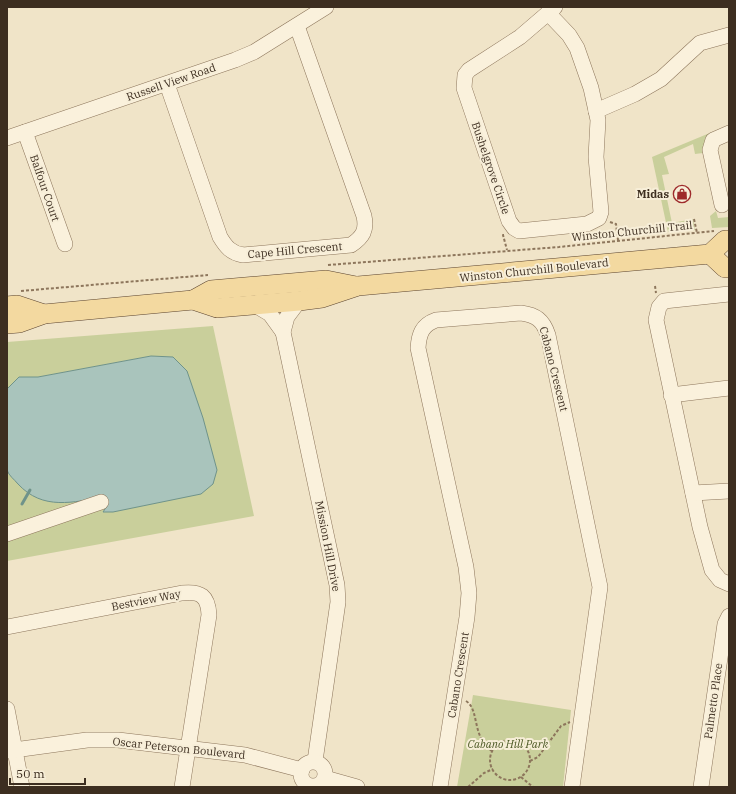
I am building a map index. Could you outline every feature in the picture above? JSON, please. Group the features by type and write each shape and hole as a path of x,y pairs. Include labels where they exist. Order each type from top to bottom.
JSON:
{"main road":[{"path":"725,235 725,240 710,254 725,268 729,268"},
{"name":"Winston Churchill Boulevard","path":"193,300 217,308 255,305 322,298 358,286 710,254"},
{"name":"Winston Churchill Boulevard","path":"7,324 19,323 44,314 193,300 211,290 326,280 358,286"},
{"name":"Winston Churchill Boulevard","path":"7,306 18,305 44,314"}],"street":[{"name":"Russell View Road","path":"7,138 167,84 254,52 326,7"},
{"name":"Bushelgrove Circle","path":"552,10 577,48 589,82 596,111 598,120 596,156 601,207 599,218 587,224 524,231 514,228 509,221 464,88 465,75 468,70 520,37 552,10"},
{"name":"Cape Hill Crescent","path":"167,84 220,237 230,251 243,255 351,245 364,234 366,225 364,216 297,26"},
{"path":"596,111 634,94 661,79 700,43 729,35"},
{"name":"Balfour Court","path":"25,132 65,244"},
{"path":"722,205 710,150 713,140 729,133"},
{"path":"729,294 664,301 659,307 656,320 671,395 712,570 720,580 729,584"},
{"name":"Mission Hill Drive","path":"299,301 287,317 284,332 337,585 338,596 337,618 315,762"},
{"name":"Mission Hill Drive","path":"255,305 274,318 284,332"},
{"name":"Cabano Crescent","path":"440,787 467,617 469,593 466,567 418,348 419,339 424,327 436,320 521,313 540,319 544,324 548,335 600,581 599,599 572,787"},
{"path":"671,395 729,388"},
{"path":"693,493 729,491"},
{"path":"7,534 101,502"},
{"name":"Bestview Way","path":"7,627 182,593 193,592 202,595 208,603 209,615 182,787"},
{"name":"Palmetto Place","path":"701,787 716,674 725,624 729,616"},
{"path":"7,708 11,751 22,787"},
{"name":"Oscar Peterson Boulevard","path":"11,751 87,740 124,741 245,755 302,770"},
{"path":"315,762 323,765 325,769 325,778 319,785 310,786 303,781 302,770 307,763 315,762"},
{"path":"325,778 357,787"}],"path":[{"path":"599,218 616,224 618,240"},
{"path":"694,218 697,233"},
{"name":"Winston Churchill Trail","path":"538,247 559,247 697,233 725,235"},
{"path":"465,701 472,706 477,730 482,741 492,751"},
{"path":"530,761 538,757 561,726 570,722"},
{"path":"517,741 528,751 530,761 526,772 521,776 507,779 500,777 493,769 490,758 492,751 503,742 517,741"},
{"path":"468,787 484,773 493,769"},
{"path":"521,776 533,787"}],"green space":[{"path":"729,125 729,128 703,153 695,154 693,144 664,157 669,174 662,175 672,223 693,219 695,230 668,232 652,157"},
{"path":"716,211 718,218 729,217 729,227 712,228 710,216"},
{"path":"213,326 254,516 7,561 7,470 9,475 105,497 108,506 104,512 113,512 173,357 151,356 38,377 19,377 7,389 7,342"},
{"name":"Cabano Hill Park","path":"473,695 571,710 563,787 457,787"}],"water":[{"path":"151,356 173,357 187,371 203,418 217,470 213,484 201,494 113,512 103,512 107,506 105,497 70,502 48,501 28,493 10,476 7,470 7,389 19,377 38,377"}],"waterway":[{"path":"22,504 30,490"}],"place":[{"name":"Midas","path":"682,194"}]}
